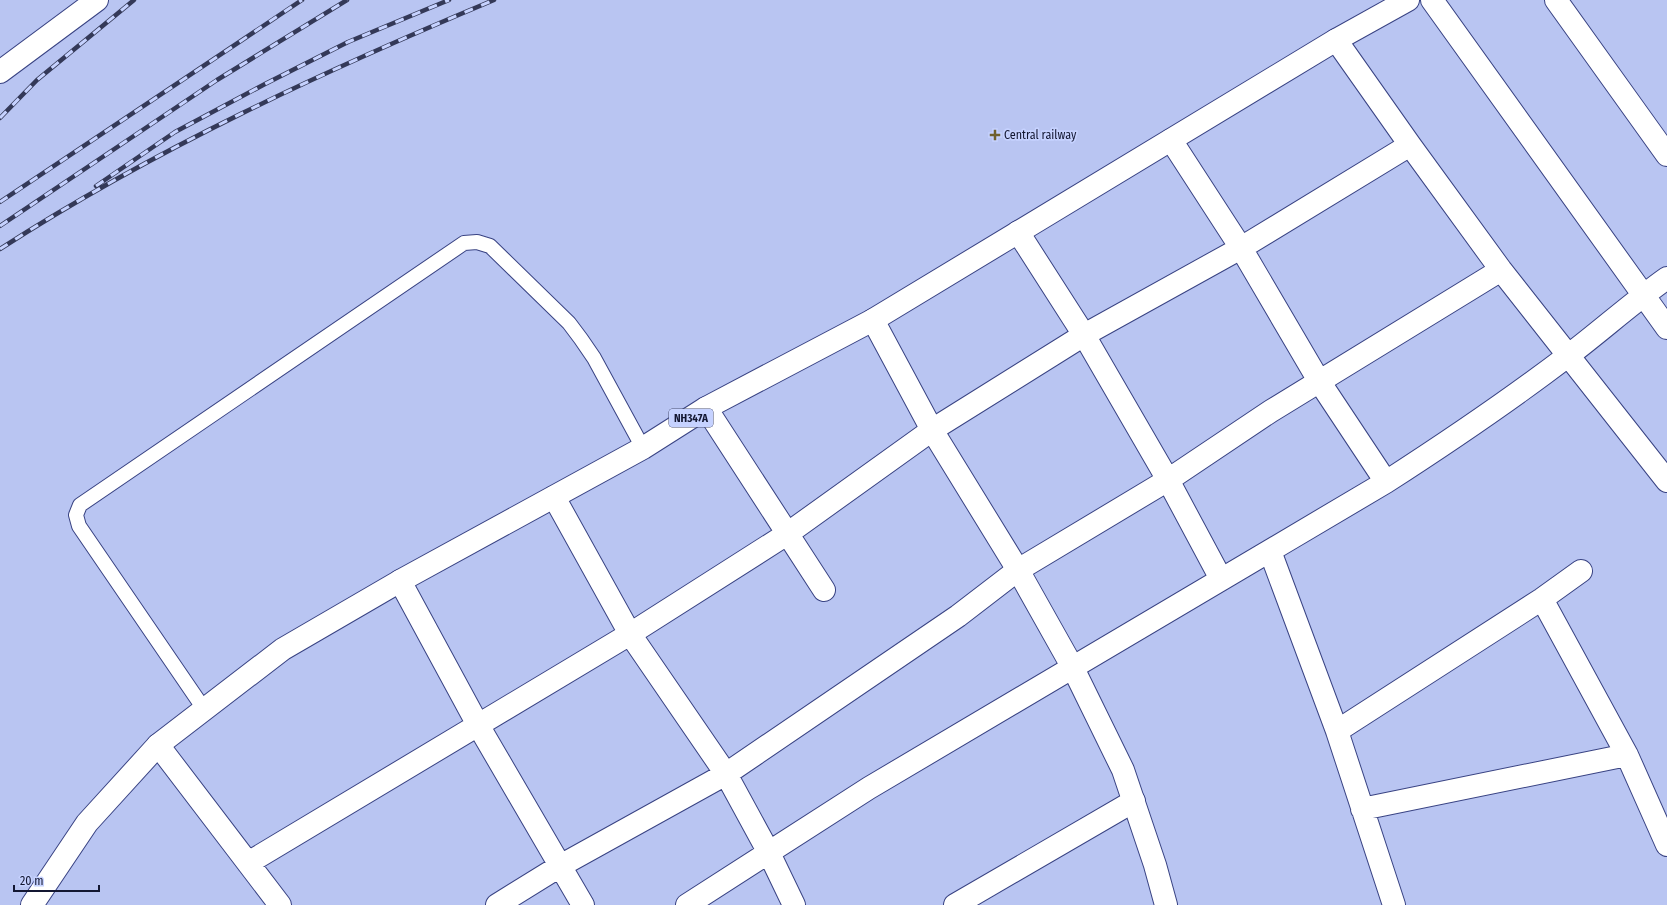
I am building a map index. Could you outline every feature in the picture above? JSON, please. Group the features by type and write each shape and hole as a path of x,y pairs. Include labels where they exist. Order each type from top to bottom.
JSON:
{"main road":[{"path":"0,72 98,0"},
{"name":"NH347A","path":"32,905 87,823 158,745 282,649 400,581 643,448 706,408 872,320 1336,40 1408,0"},
{"path":"1432,0 1667,328"},
{"path":"1556,0 1667,155"},
{"path":"1336,40 1501,270 1570,355 1667,481"},
{"path":"1171,140 1241,248 1319,381 1386,482"},
{"path":"248,863 630,634 786,534 932,430 1084,335 1241,248 1410,145"},
{"path":"1018,232 1084,335 1168,480 1221,579"},
{"path":"497,905 560,866 726,774 958,616 1018,570 1168,480 1271,411 1501,270"},
{"path":"687,905 869,788 1386,482 1456,437 1570,355 1643,295 1667,278"},
{"path":"872,320 932,430 1018,570 1073,668 1123,770 1155,865 1166,905"},
{"path":"706,408 786,534 824,590"},
{"path":"554,497 630,634 726,774 769,853 794,905"},
{"path":"1270,551 1337,731 1394,905"},
{"path":"1337,731 1542,599 1581,572"},
{"path":"400,581 478,725 583,905"},
{"path":"1542,599 1627,755 1667,845"},
{"path":"158,745 280,905"},
{"path":"1362,809 1627,755"},
{"path":"956,905 1134,801"}],"lane":[{"path":"204,709 79,526 76,515 80,505 464,243 477,242 490,246 569,323 594,358 643,448"}],"railway":[{"path":"0,118 37,80 134,0"},
{"path":"0,202 302,0"},
{"path":"0,226 217,80 347,0"},
{"path":"96,186 175,132 265,84 348,42 449,0"},
{"path":"0,249 119,178 241,114 367,55 494,0"}],"place":[{"name":"Central railway","path":"995,135"}]}
